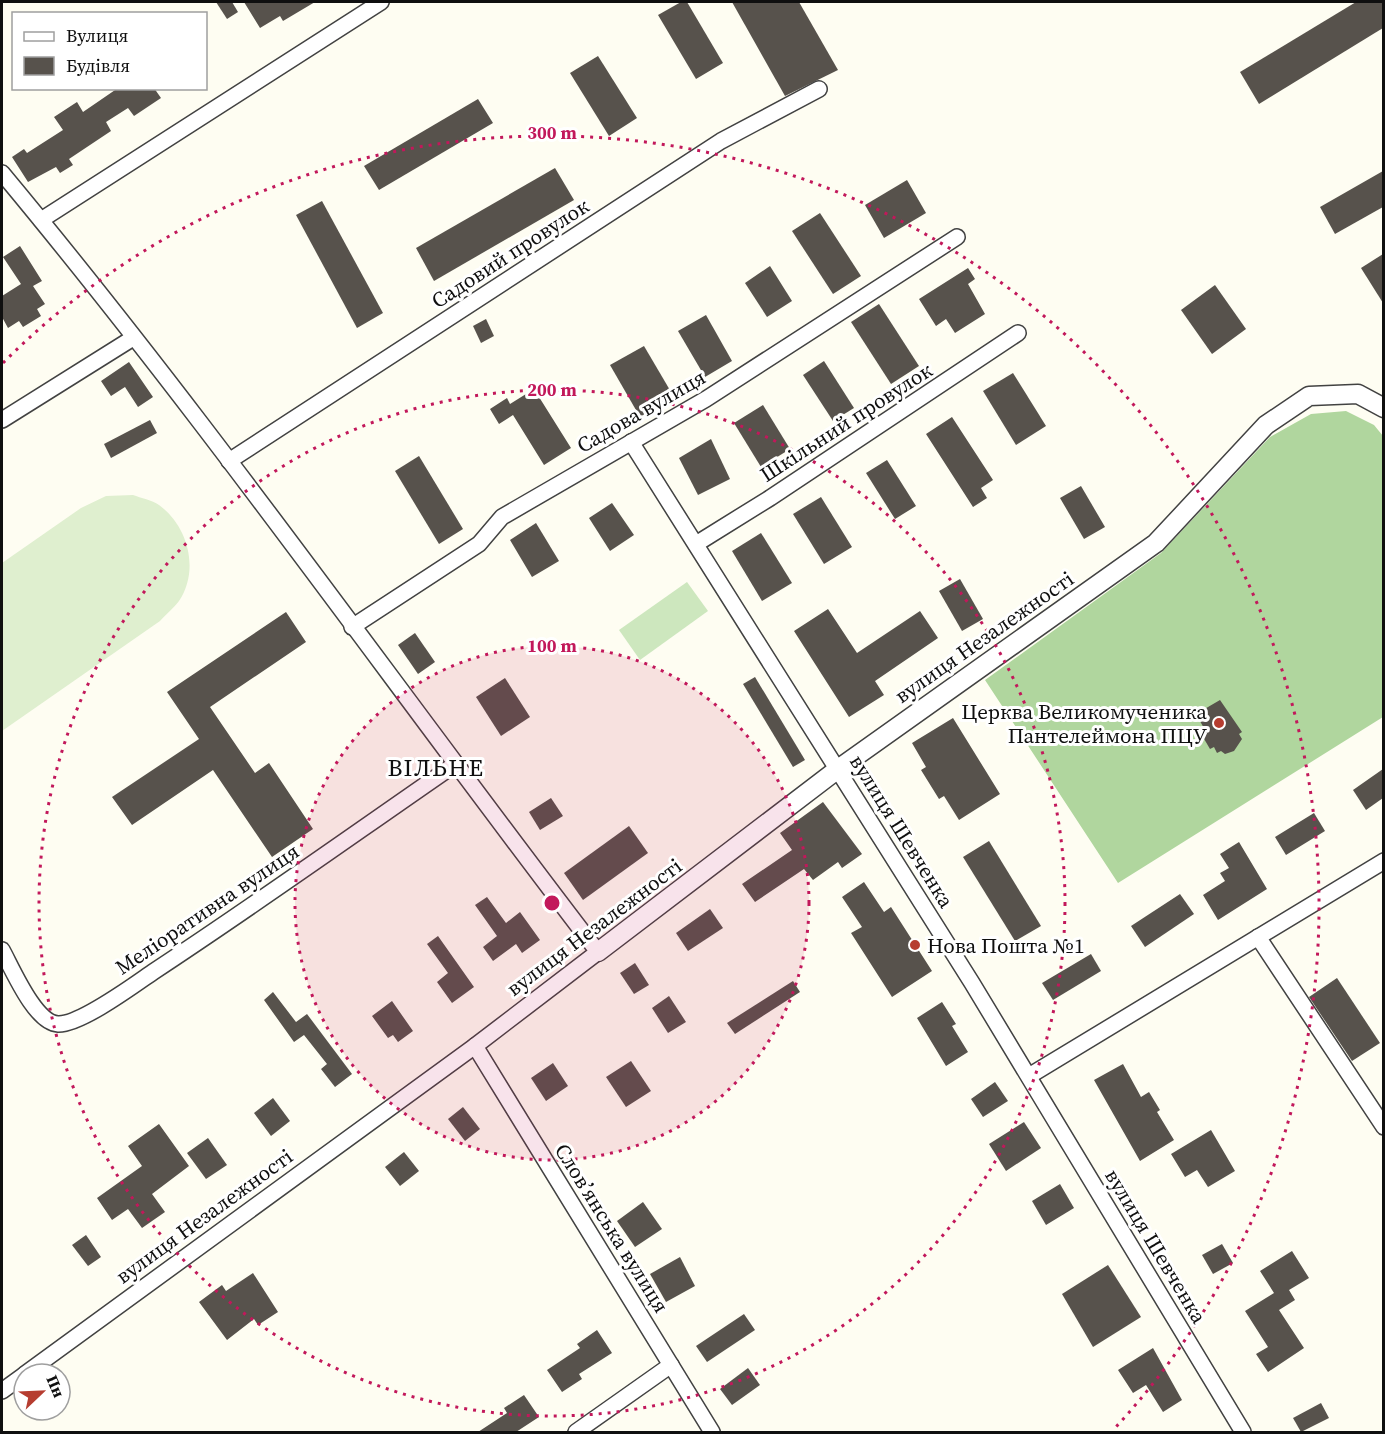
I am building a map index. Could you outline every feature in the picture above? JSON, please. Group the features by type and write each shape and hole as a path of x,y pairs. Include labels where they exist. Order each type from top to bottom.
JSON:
{"street":[{"path":"40,220 381,2"},
{"name":"Садовий провулок","path":"229,461 721,141 819,89"},
{"path":"2,173 229,461 454,765 598,952"},
{"name":"Садова вулиця","path":"352,627 479,544 502,517 706,399 957,237"},
{"name":"Шкільний провулок","path":"696,544 770,498 1018,333"},
{"path":"2,420 134,338"},
{"name":"вулиця Незалежності","path":"40,1362 475,1046 838,769 1156,543 1266,424 1309,396 1358,394 1383,408"},
{"name":"вулиця Шевченка","path":"631,442 1029,1076 1243,1432"},
{"name":"Меліоративна вулиця","path":"2,950 36,1011 47,1020 58,1024 70,1021 109,1001 189,948 454,765"},
{"path":"1029,1076 1383,861"},
{"path":"1258,937 1383,1127"},
{"name":"Словʼянська вулиця","path":"475,1046 712,1432"},
{"path":"576,1432 671,1365"}],"green space":[{"path":"1346,411 1374,425 1383,436 1383,717 1118,883 985,680 1161,553 1270,437 1311,414"},
{"path":"133,495 159,505 169,514 184,536 190,563 189,576 179,601 160,621 2,731 2,563 81,508 106,496"},
{"path":"687,582 708,611 640,660 619,630"}],"building":[{"path":"216,2 232,2 238,12 227,19"},
{"path":"244,2 315,2 283,21 280,16 260,28"},
{"path":"681,2 687,2 723,63 696,79 658,15"},
{"path":"732,2 799,2 838,70 785,96"},
{"path":"1356,2 1383,2 1383,28 1259,104 1240,72"},
{"path":"598,56 637,118 609,136 570,73"},
{"path":"115,90 155,90 161,98 134,116 128,108 106,122 111,131 69,159 73,165 60,173 56,167 28,182 12,157 24,149 27,153 63,130 54,117 77,102 83,112"},
{"path":"478,99 493,123 379,190 364,166"},
{"path":"555,168 574,200 434,281 416,248"},
{"path":"1383,171 1383,207 1335,234 1320,207"},
{"path":"907,180 926,213 884,238 865,205"},
{"path":"322,201 383,313 357,328 296,215"},
{"path":"820,213 861,276 833,294 792,231"},
{"path":"20,246 42,281 33,286 45,304 37,309 41,316 23,327 19,321 8,328 2,317 2,296 21,284 3,257"},
{"path":"1383,254 1383,303 1361,268"},
{"path":"770,266 792,301 767,317 745,283"},
{"path":"968,268 975,279 968,284 985,314 955,333 946,319 936,326 919,299"},
{"path":"1215,285 1246,329 1212,354 1181,310"},
{"path":"879,304 919,366 891,384 851,322"},
{"path":"706,315 732,361 705,377 678,331"},
{"path":"486,319 494,336 481,343 473,326"},
{"path":"644,346 674,397 640,417 610,365"},
{"path":"824,361 854,408 833,421 803,375"},
{"path":"129,362 153,397 138,407 125,387 111,396 101,381"},
{"path":"1013,373 1046,426 1016,445 983,391"},
{"path":"534,389 571,448 544,465 513,415 499,424 490,409 507,398 510,404"},
{"path":"763,405 790,449 761,467 734,423"},
{"path":"952,417 993,480 981,488 987,498 973,507 926,434"},
{"path":"150,420 157,433 111,458 104,444"},
{"path":"711,439 730,479 698,495 679,458"},
{"path":"419,456 463,529 439,544 395,471"},
{"path":"887,460 916,506 895,519 866,473"},
{"path":"1081,486 1105,527 1084,539 1060,498"},
{"path":"821,497 852,547 824,564 793,514"},
{"path":"612,503 634,535 610,551 589,518"},
{"path":"536,523 559,561 532,577 510,540"},
{"path":"761,533 792,583 762,601 732,551"},
{"path":"960,579 983,619 962,631 939,591"},
{"path":"828,609 857,653 920,611 938,638 875,681 884,695 849,717 794,631"},
{"path":"286,612 306,642 210,707 255,773 269,763 313,829 272,857 213,770 132,825 112,797 199,739 167,692"},
{"path":"415,633 435,662 418,674 398,645"},
{"path":"755,677 805,760 793,767 743,684"},
{"path":"505,678 530,717 501,736 476,697"},
{"name":"Церква Великомученика Пантелеймона ПЦУ","path":"1220,700 1242,732 1239,734 1242,739 1234,751 1225,754 1221,751 1217,753 1214,747 1210,749 1200,732 1205,730 1196,714"},
{"path":"953,718 1000,794 959,820 944,796 939,799 921,770 926,767 912,743"},
{"path":"1383,769 1383,798 1366,810 1353,790"},
{"path":"551,798 563,816 540,830 529,812"},
{"path":"823,802 862,854 842,868 838,862 813,880 804,869 755,902 742,884 792,850 780,833"},
{"path":"1314,813 1325,831 1286,855 1275,837"},
{"path":"629,826 648,853 583,900 564,873"},
{"path":"989,841 1041,926 1015,941 963,857"},
{"path":"1239,842 1267,889 1218,920 1203,895 1225,881 1220,873 1229,868 1220,854"},
{"path":"864,882 884,912 891,907 932,971 892,997 851,933 862,927 842,897"},
{"path":"1180,894 1194,914 1145,947 1131,926"},
{"path":"487,897 506,923 520,912 540,940 522,953 516,944 493,961 483,947 497,936 475,905"},
{"path":"710,909 723,928 688,951 676,933"},
{"path":"438,936 474,987 452,1003 437,982 448,973 427,944"},
{"path":"1091,954 1101,971 1053,1000 1042,983"},
{"path":"635,963 649,985 634,994 620,973"},
{"path":"1337,978 1380,1043 1352,1061 1309,997"},
{"path":"793,981 800,992 735,1034 727,1023"},
{"path":"273,992 296,1022 307,1014 352,1074 335,1087 321,1069 327,1064 304,1035 294,1042 264,1000"},
{"path":"669,996 686,1022 668,1033 652,1008"},
{"path":"392,1001 413,1031 398,1042 393,1035 388,1038 372,1016"},
{"path":"942,1002 956,1024 952,1026 968,1052 946,1066 917,1018"},
{"path":"631,1061 651,1091 626,1107 606,1077"},
{"path":"553,1063 568,1086 546,1101 531,1078"},
{"path":"1123,1064 1141,1097 1149,1092 1160,1110 1157,1112 1174,1140 1140,1161 1094,1080"},
{"path":"995,1082 1008,1101 983,1117 971,1099"},
{"path":"273,1098 290,1121 271,1136 254,1113"},
{"path":"463,1107 480,1129 465,1141 448,1119"},
{"path":"1024,1122 1041,1148 1006,1171 989,1144"},
{"path":"159,1124 189,1166 152,1194 165,1212 142,1228 128,1209 112,1220 97,1198 142,1166 128,1146"},
{"path":"1211,1130 1235,1171 1208,1187 1197,1170 1185,1177 1171,1154"},
{"path":"208,1138 227,1165 206,1179 187,1153"},
{"path":"404,1152 419,1171 400,1186 385,1167"},
{"path":"1060,1184 1074,1208 1046,1225 1032,1201"},
{"path":"643,1202 662,1229 635,1247 617,1221"},
{"path":"86,1235 101,1257 88,1266 72,1245"},
{"path":"1222,1244 1233,1263 1213,1274 1202,1255"},
{"path":"1292,1251 1309,1278 1289,1290 1295,1300 1279,1310 1304,1348 1268,1372 1256,1354 1268,1347 1245,1311 1274,1293 1260,1271"},
{"path":"680,1257 695,1286 666,1302 650,1274"},
{"path":"1108,1265 1141,1317 1093,1347 1062,1294"},
{"path":"253,1273 278,1312 258,1325 254,1319 227,1340 199,1302 222,1285 226,1291"},
{"path":"744,1314 755,1330 707,1362 696,1346"},
{"path":"597,1330 612,1353 579,1374 582,1379 562,1392 547,1370 580,1348 577,1344"},
{"path":"1153,1348 1182,1400 1163,1412 1146,1385 1133,1393 1118,1370"},
{"path":"748,1368 760,1385 732,1405 720,1389"},
{"path":"524,1395 539,1417 516,1432 478,1432 507,1413 504,1408"},
{"path":"1321,1403 1329,1418 1301,1432 1293,1418"}],"place":[{"name":"Церква Великомученика Пантелеймона ПЦУ","path":"1219,723"},
{"name":"Нова Пошта №1","path":"915,945"}],"district":[{"name":"ВІЛЬНЕ","path":"436,767"}]}
